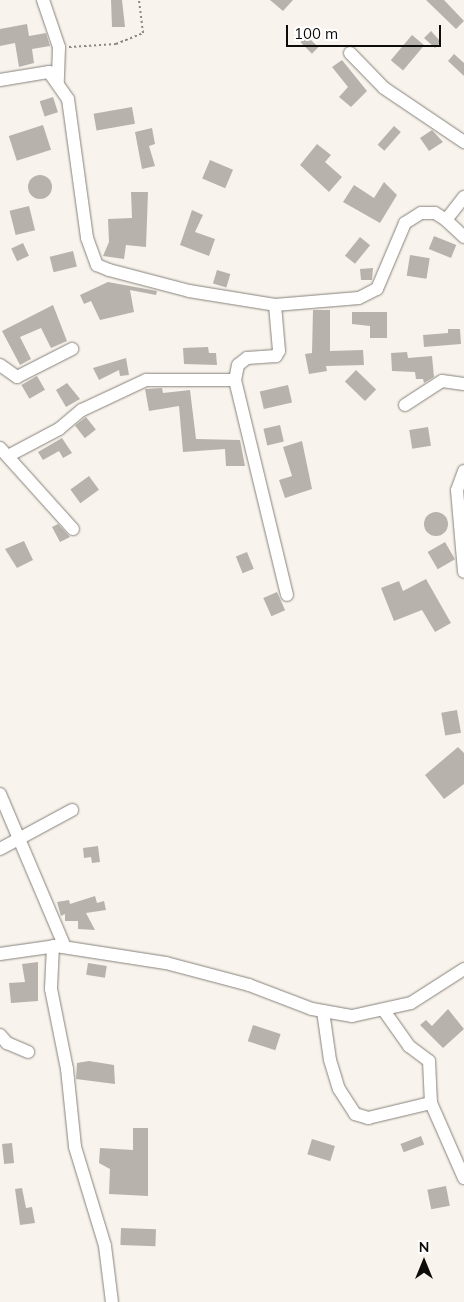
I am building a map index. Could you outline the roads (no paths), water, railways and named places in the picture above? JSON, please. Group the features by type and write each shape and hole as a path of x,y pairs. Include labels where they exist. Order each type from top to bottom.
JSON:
{"street":[{"path":"43,0 59,47 58,83"},
{"path":"350,53 384,88 464,142"},
{"path":"0,80 49,72 68,99 87,238 97,265 189,291 275,304 368,294 377,289 405,224 420,213 435,213 446,220 464,237"},
{"path":"446,220 464,198"},
{"path":"275,304 279,351 276,356 247,358 238,365 235,380 287,595"},
{"path":"0,365 17,377 72,350"},
{"path":"73,529 4,452 59,430 82,410 146,380 235,380"},
{"path":"405,405 442,381 464,384"},
{"path":"464,471 457,490 464,572"},
{"path":"0,794 19,838 59,947 51,989 68,1069 75,1147 105,1246 112,1302"},
{"path":"0,849 72,810"},
{"path":"0,954 59,947 212,974 323,1011 352,1016 386,1012 428,995 464,969"},
{"path":"323,1011 330,1060 339,1089 355,1114 368,1118 431,1103"},
{"path":"386,1012 409,1046 429,1061 431,1103 464,1178"},
{"path":"0,1035 6,1043 28,1052"}]}
